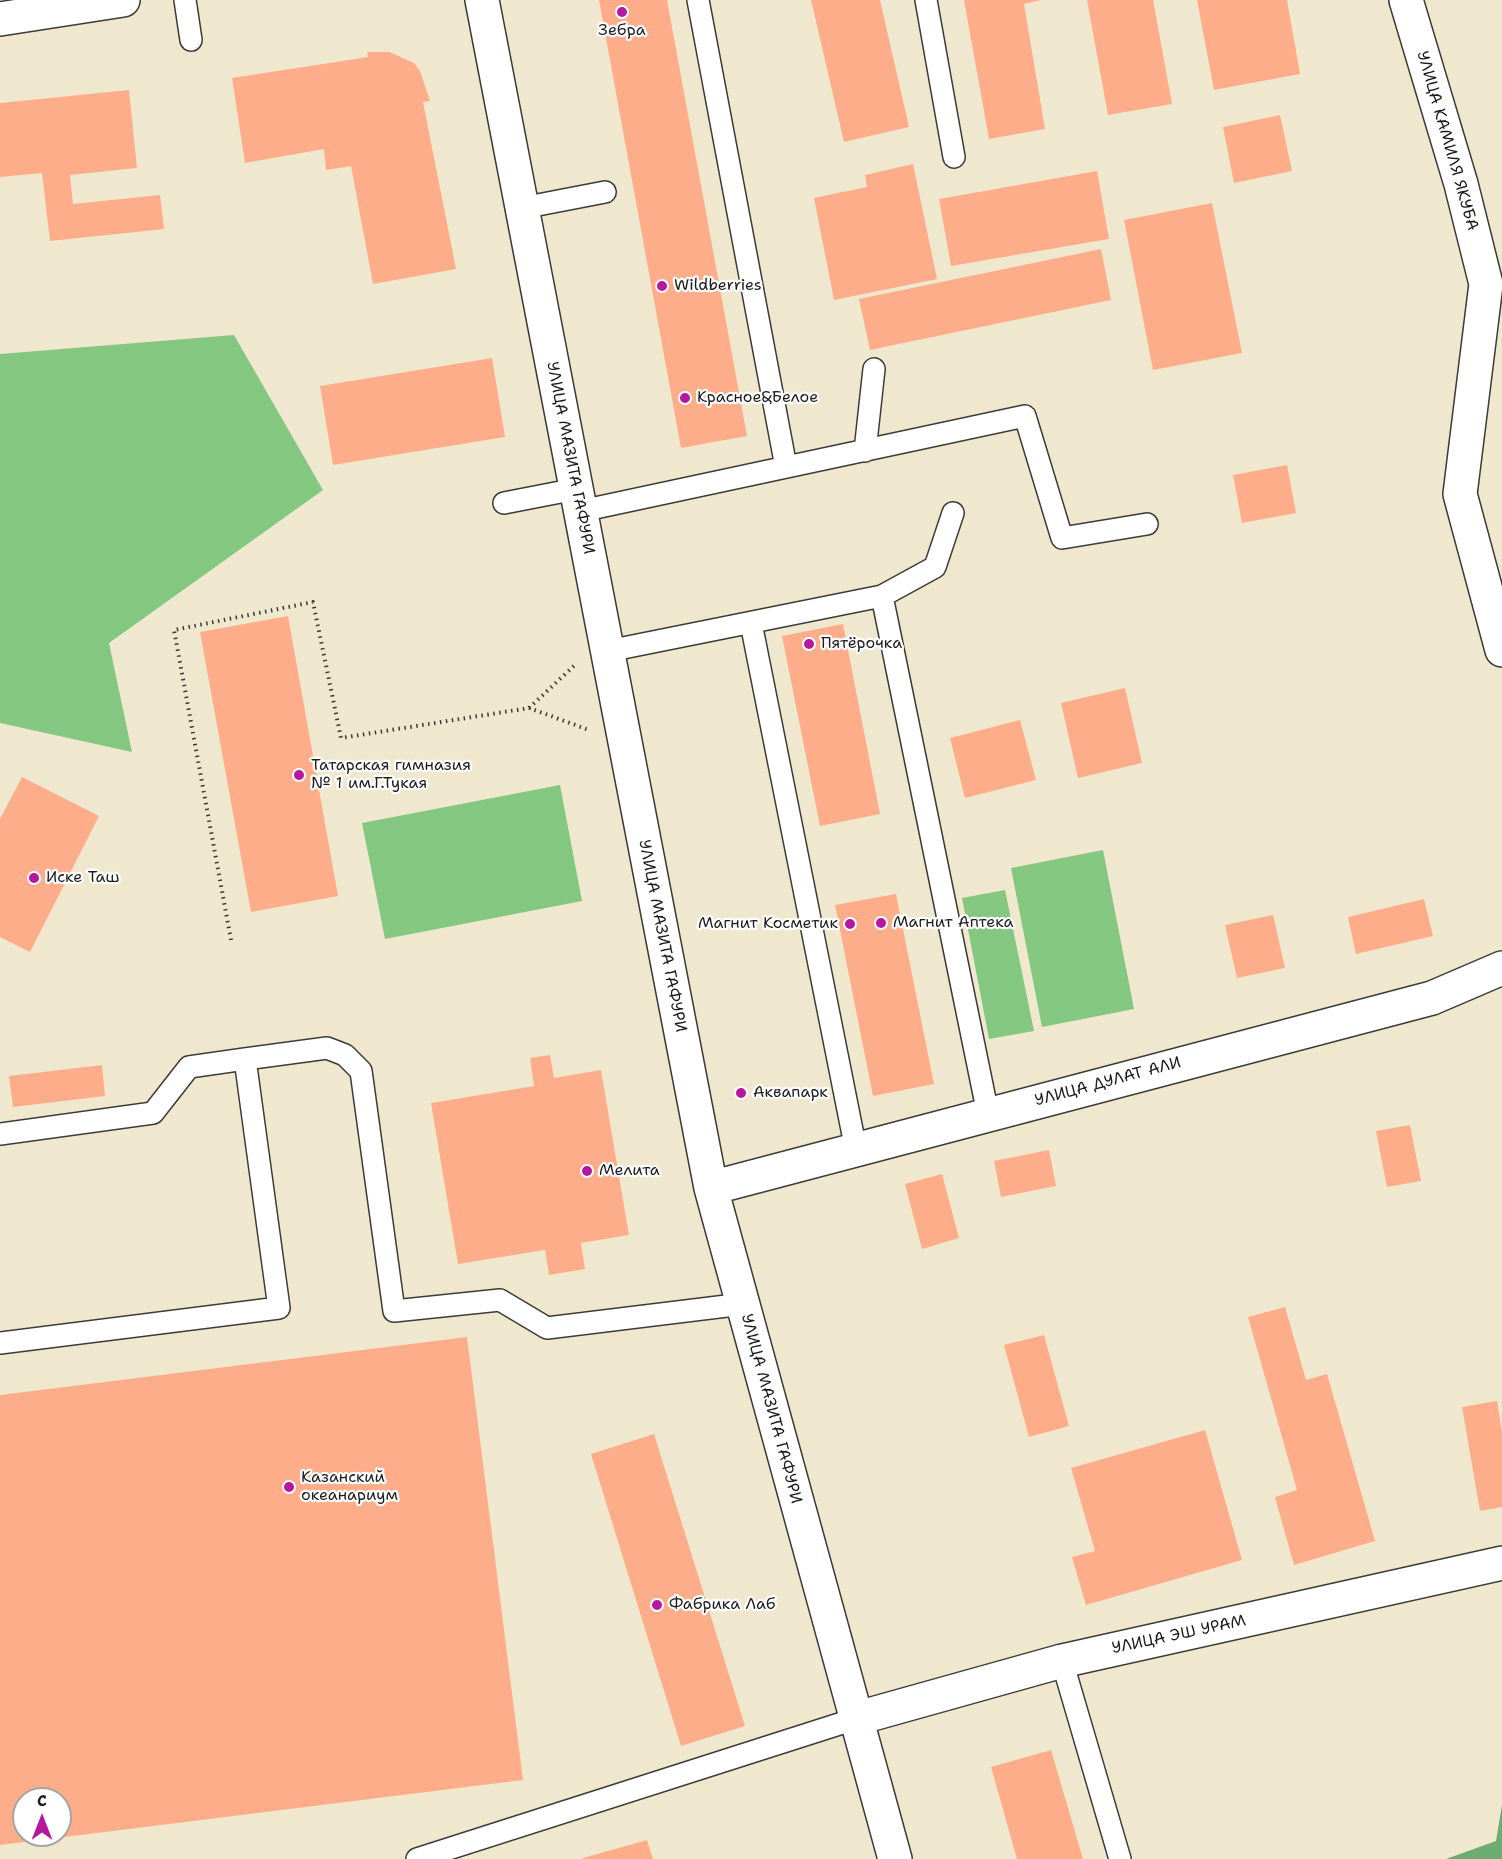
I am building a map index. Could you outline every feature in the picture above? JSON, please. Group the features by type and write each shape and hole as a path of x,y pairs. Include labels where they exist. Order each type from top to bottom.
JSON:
{"street":[{"path":"3,12 123,0"},
{"name":"УЛИЦА МАЗИТА ГАФУРИ","path":"482,0 578,500 593,656 711,1188 777,1437 858,1718 895,1859"},
{"name":"УЛИЦА КАМИЛЯ ЯКУБА","path":"1406,0 1461,184 1486,284 1460,494 1502,650"},
{"name":"УЛИЦА ДУЛАТ АЛИ","path":"711,1188 1432,998 1502,968"},
{"name":"УЛИЦА ЭШ УРАМ","path":"858,1718 1062,1661 1502,1563"}],"lane":[{"path":"185,0 191,40"},
{"path":"699,0 786,467"},
{"path":"926,0 954,157"},
{"path":"522,208 605,192"},
{"path":"865,451 874,369"},
{"path":"504,503 578,500 786,467 1025,416 1062,538 1147,524"},
{"path":"593,656 882,596 935,567 953,513"},
{"path":"882,596 988,1114"},
{"path":"751,623 856,1150"},
{"path":"0,1134 153,1113 189,1067 327,1048 345,1055 362,1071 394,1311 500,1300 548,1328 742,1304"},
{"path":"0,1343 279,1308 245,1059"},
{"path":"1062,1661 1120,1859"},
{"path":"417,1859 858,1718"}],"path":[{"path":"231,940 174,630 313,602 341,738 529,708 592,732"},
{"path":"529,708 593,656"}],"green space":[{"path":"234,335 323,490 109,643 132,752 0,723 0,354"},
{"path":"560,785 582,901 385,939 362,823"},
{"path":"1103,850 1134,1009 1042,1027 1011,868"},
{"path":"1005,890 1034,1031 989,1039 962,898"},
{"path":"1502,1805 1502,1859 1446,1859 1496,1841"}],"building":[{"path":"599,0 667,0 747,436 681,448"},
{"path":"811,0 880,0 909,127 844,142"},
{"path":"964,0 1041,0 1024,4 1045,129 989,139"},
{"path":"1087,0 1153,0 1172,104 1108,115"},
{"path":"1197,0 1287,0 1300,74 1214,90"},
{"path":"367,52 389,52 414,63 420,71 430,101 423,102 456,269 373,284 351,166 326,170 324,149 245,163 232,78 368,57"},
{"path":"129,90 137,168 70,175 73,204 160,195 164,229 50,241 42,173 0,177 0,103"},
{"path":"1280,115 1292,171 1234,183 1223,127"},
{"path":"913,164 937,279 834,300 814,198 867,187 865,175"},
{"path":"1097,171 1109,239 951,266 939,199"},
{"path":"1212,203 1242,353 1153,370 1124,220"},
{"path":"1101,249 1111,300 870,350 859,299"},
{"path":"492,358 505,437 333,465 320,386"},
{"path":"1287,465 1296,513 1242,523 1233,475"},
{"path":"288,616 338,896 251,912 200,632"},
{"path":"843,624 880,814 820,826 782,636"},
{"path":"1125,688 1142,763 1078,778 1061,703"},
{"path":"1020,720 1036,780 965,798 950,738"},
{"name":"Иске Таш","path":"22,777 99,816 30,952 0,937 0,819"},
{"path":"896,894 934,1084 873,1096 835,905"},
{"path":"1424,899 1433,936 1356,954 1348,917"},
{"path":"1273,915 1285,968 1237,978 1225,925"},
{"path":"550,1055 554,1078 601,1070 629,1235 581,1243 585,1269 549,1275 545,1250 458,1264 431,1103 534,1086 530,1058"},
{"path":"102,1065 105,1096 13,1107 9,1076"},
{"path":"1410,1125 1421,1181 1387,1187 1376,1131"},
{"path":"1049,1150 1056,1186 1001,1197 994,1161"},
{"path":"942,1174 959,1238 922,1249 905,1184"},
{"path":"1285,1307 1306,1380 1327,1374 1375,1541 1294,1565 1275,1497 1297,1490 1248,1317"},
{"path":"1044,1335 1069,1426 1029,1437 1004,1345"},
{"path":"467,1337 523,1780 72,1836 72,1787 12,1787 12,1844 0,1845 0,1395"},
{"path":"1497,1401 1502,1432 1502,1507 1480,1511 1462,1407"},
{"path":"1205,1430 1242,1560 1086,1605 1072,1557 1095,1551 1071,1468"},
{"path":"654,1434 745,1726 681,1746 591,1454"},
{"path":"1051,1750 1083,1859 1017,1859 991,1767"},
{"path":"647,1840 653,1859 583,1859 583,1858"}],"place":[{"name":"Зебра","path":"622,12"},
{"name":"Wildberries","path":"662,286"},
{"name":"Красное&Белое","path":"685,398"},
{"name":"Пятёрочка","path":"809,644"},
{"name":"Татарская гимназия № 1 им.Г.Тукая","path":"299,775"},
{"name":"Иске Таш","path":"34,878"},
{"name":"Магнит Аптека","path":"881,923"},
{"name":"Магнит Косметик","path":"850,924"},
{"name":"Аквапарк","path":"741,1093"},
{"name":"Мелита","path":"587,1171"},
{"name":"Казанский океанариум","path":"289,1487"},
{"name":"Фабрика Лаб","path":"657,1605"}]}
